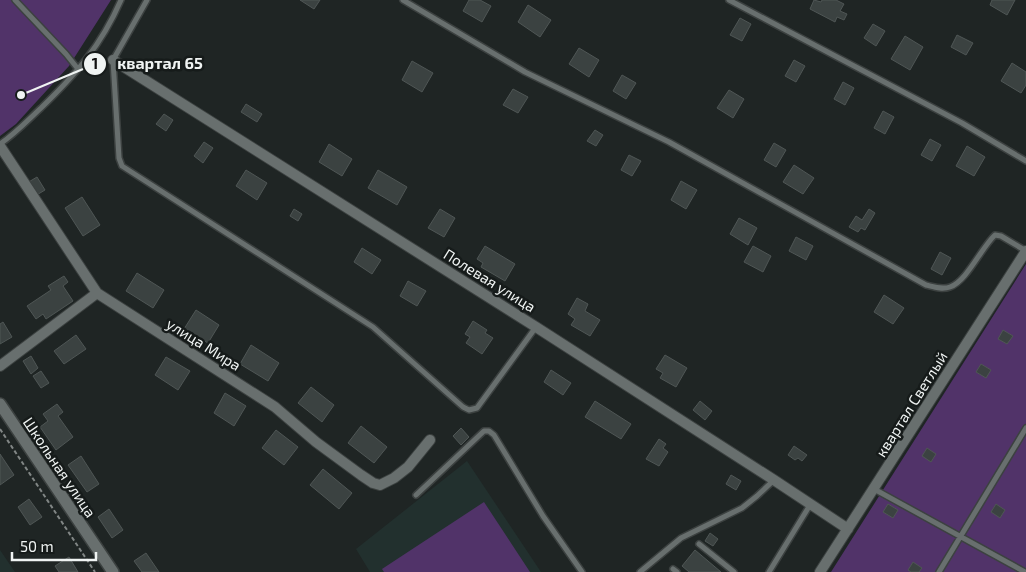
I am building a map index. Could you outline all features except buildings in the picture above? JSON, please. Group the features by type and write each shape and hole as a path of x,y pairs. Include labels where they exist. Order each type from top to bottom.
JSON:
{"street":[{"name":"Полевая улица","path":"113,60 536,327 774,480 848,530"},
{"name":"улица Мира","path":"0,145 96,294 275,407 316,442 373,483 380,485 408,468 430,440"},
{"name":"квартал Светлый","path":"820,572 1026,251"},
{"path":"0,366 96,294"},
{"name":"Школьная улица","path":"0,404 113,572"}],"lane":[{"path":"15,0 70,58 78,70"},
{"path":"0,145 23,126 78,70 102,38 121,0"},
{"path":"147,0 113,60 119,158 122,166 373,328 464,408 473,411 477,408 536,327"},
{"path":"403,0 525,72 669,142 926,285 949,288 956,284 995,235 1001,236 1026,251"},
{"path":"729,0 962,123 1026,161"},
{"path":"939,572 1026,428"},
{"path":"416,495 484,430 489,431 494,435 543,516 582,572"},
{"path":"640,572 682,538 742,508 758,496 774,480"},
{"path":"874,489 1024,571"},
{"path":"769,572 810,505"},
{"path":"699,544 734,572"}],"path":[{"path":"0,429 95,572"}],"shaded area":[{"path":"0,0 111,0 69,66 16,124 0,136"},
{"path":"1026,264 1026,572 831,572"},
{"path":"467,461 541,572 370,572 356,549"},
{"path":"484,502 530,572 384,572 382,569"},
{"path":"0,550 15,572 0,572"}],"place":[{"name":"квартал 65","path":"21,95"}]}
